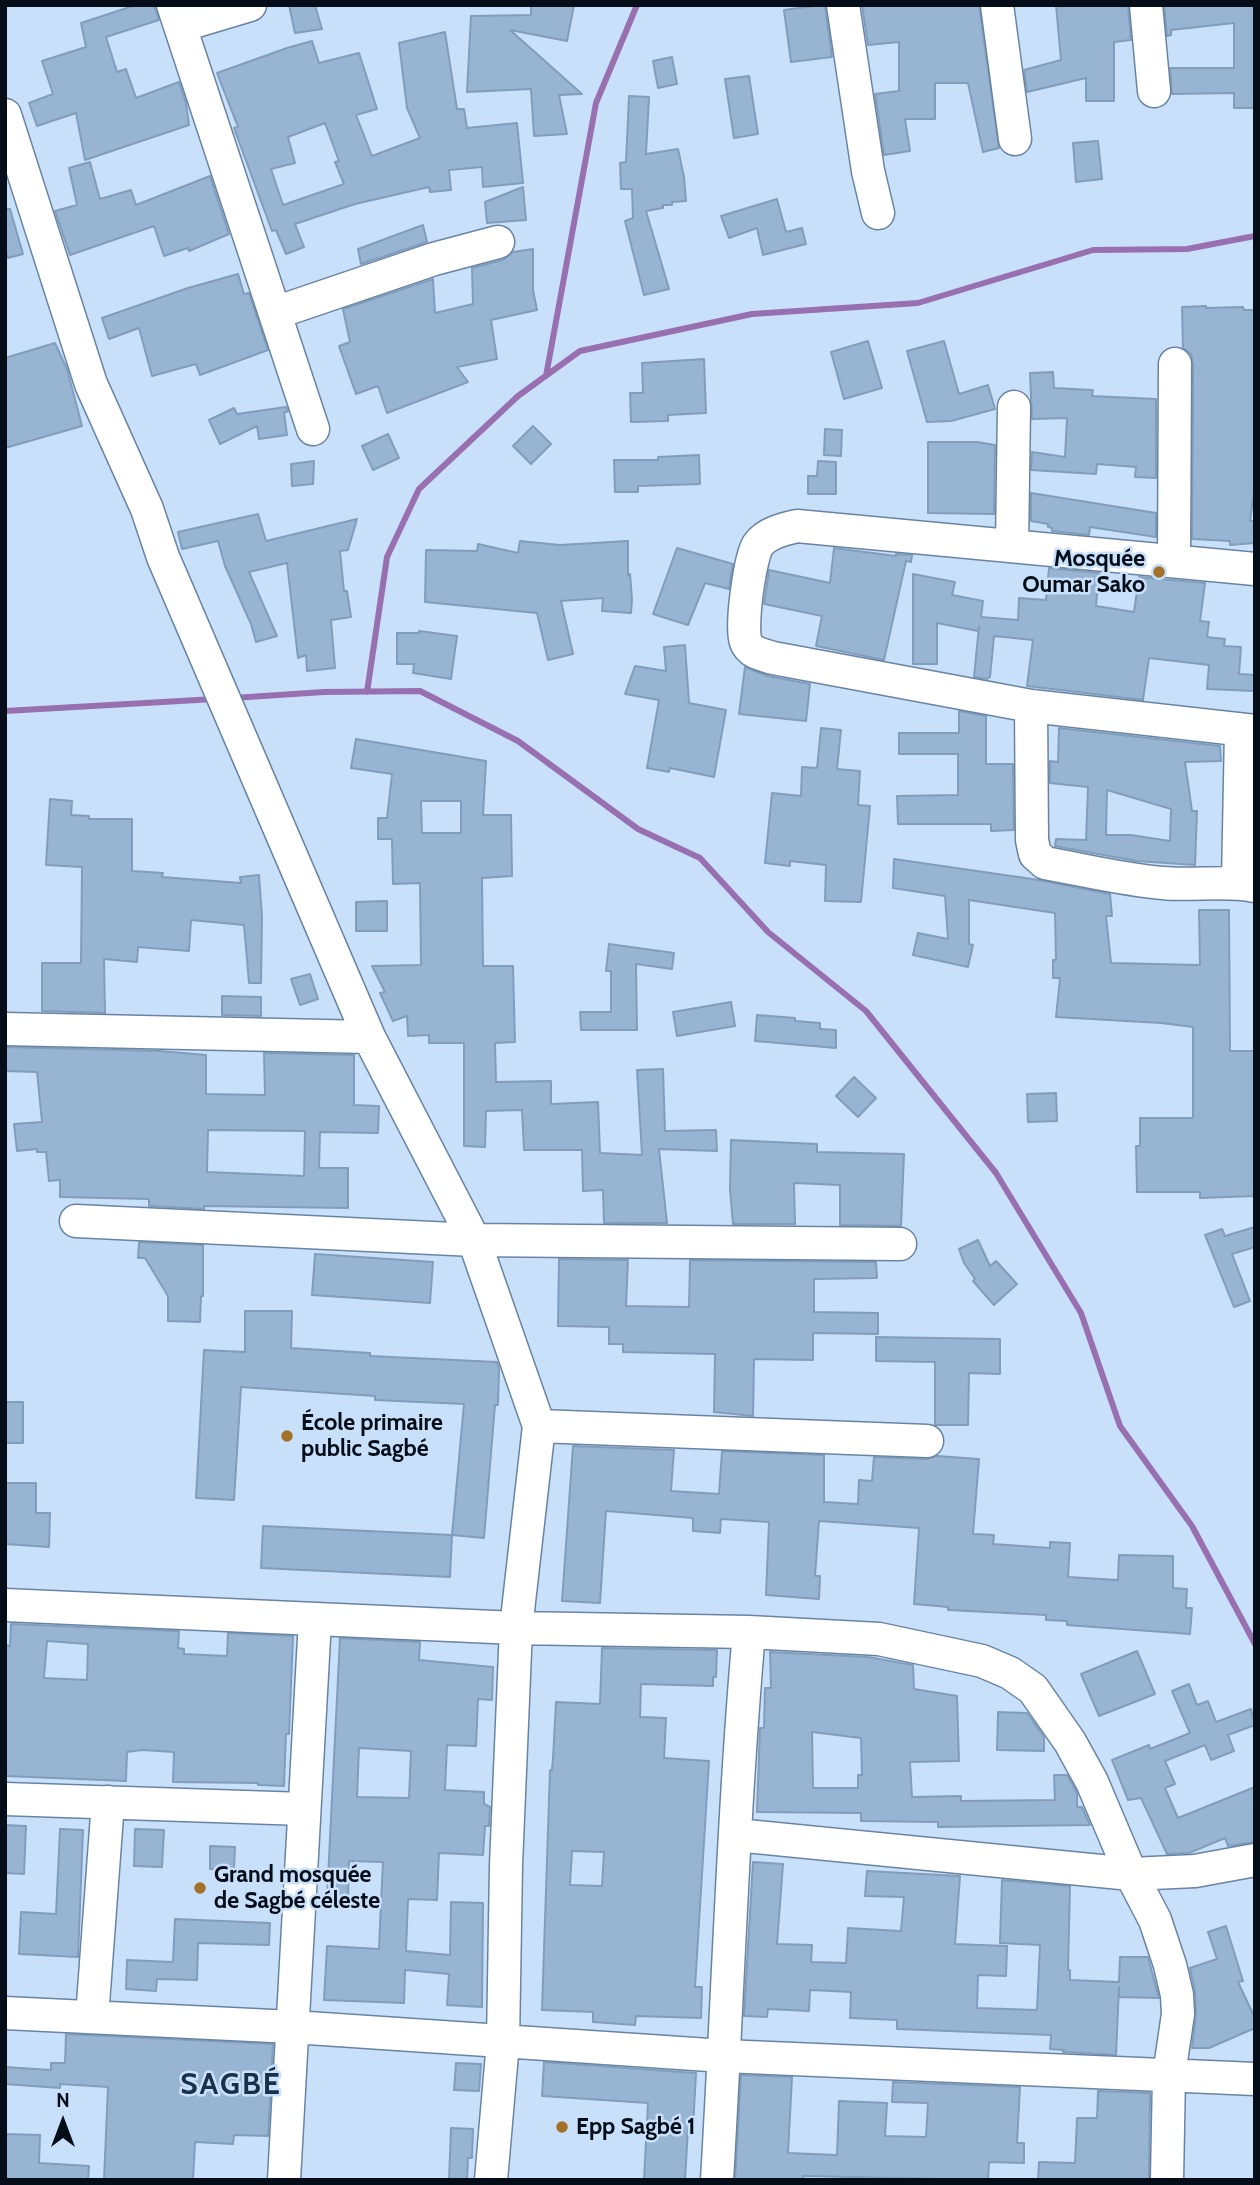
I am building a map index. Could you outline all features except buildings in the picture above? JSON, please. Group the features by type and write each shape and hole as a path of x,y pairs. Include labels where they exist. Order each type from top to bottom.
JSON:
{"street":[{"path":"250,5 177,15 313,429"},
{"path":"843,5 868,171 878,213"},
{"path":"997,5 1015,139"},
{"path":"1146,5 1153,92"},
{"path":"5,115 91,384 147,509 163,556 369,1037 474,1240 539,1426 516,1628 506,1865 503,2042 491,2180"},
{"path":"275,313 434,259 498,242"},
{"path":"1174,364 1174,560"},
{"path":"1012,546 1014,407"},
{"path":"1031,706 1032,841 1035,855 1045,863 1161,883 1246,884 1248,731 1031,706 774,658 753,651 746,643 742,623 758,545 770,535 797,526 1255,569"},
{"path":"5,1029 369,1037"},
{"path":"76,1222 474,1240 900,1244"},
{"path":"539,1426 927,1441"},
{"path":"5,1605 516,1628 749,1632 879,1639 982,1661 1010,1673 1033,1689 1070,1742 1092,1782 1131,1874 1155,1920 1177,1995 1178,2014 1168,2075 1167,2180"},
{"path":"284,2180 315,1620"},
{"path":"717,2180 738,1753 749,1632"},
{"path":"5,1798 304,1809"},
{"path":"92,2017 108,1802"},
{"path":"736,1835 1131,1874 1195,1871 1255,1860"},
{"path":"5,2013 293,2027 724,2056 1255,2080"}],"waterway":[{"path":"546,376 596,103 637,5"},
{"path":"367,692 387,557 419,489 518,396 580,351 752,314 918,303 1093,250 1187,249 1255,236"},
{"path":"233,698 324,692 420,691 518,741 638,829 700,858 768,932 866,1011 996,1173 1081,1313 1120,1426 1192,1526 1255,1644"},
{"path":"5,711 215,699"}],"place":[{"name":"Mosquée Oumar Sako","path":"1159,572"},
{"name":"École primaire public Sagbé","path":"287,1436"},
{"name":"Grand mosquée de Sagbé céleste","path":"200,1888"},
{"name":"Epp Sagbé 1","path":"562,2127"}],"district":[{"name":"SAGBÉ","path":"231,2085"}]}
